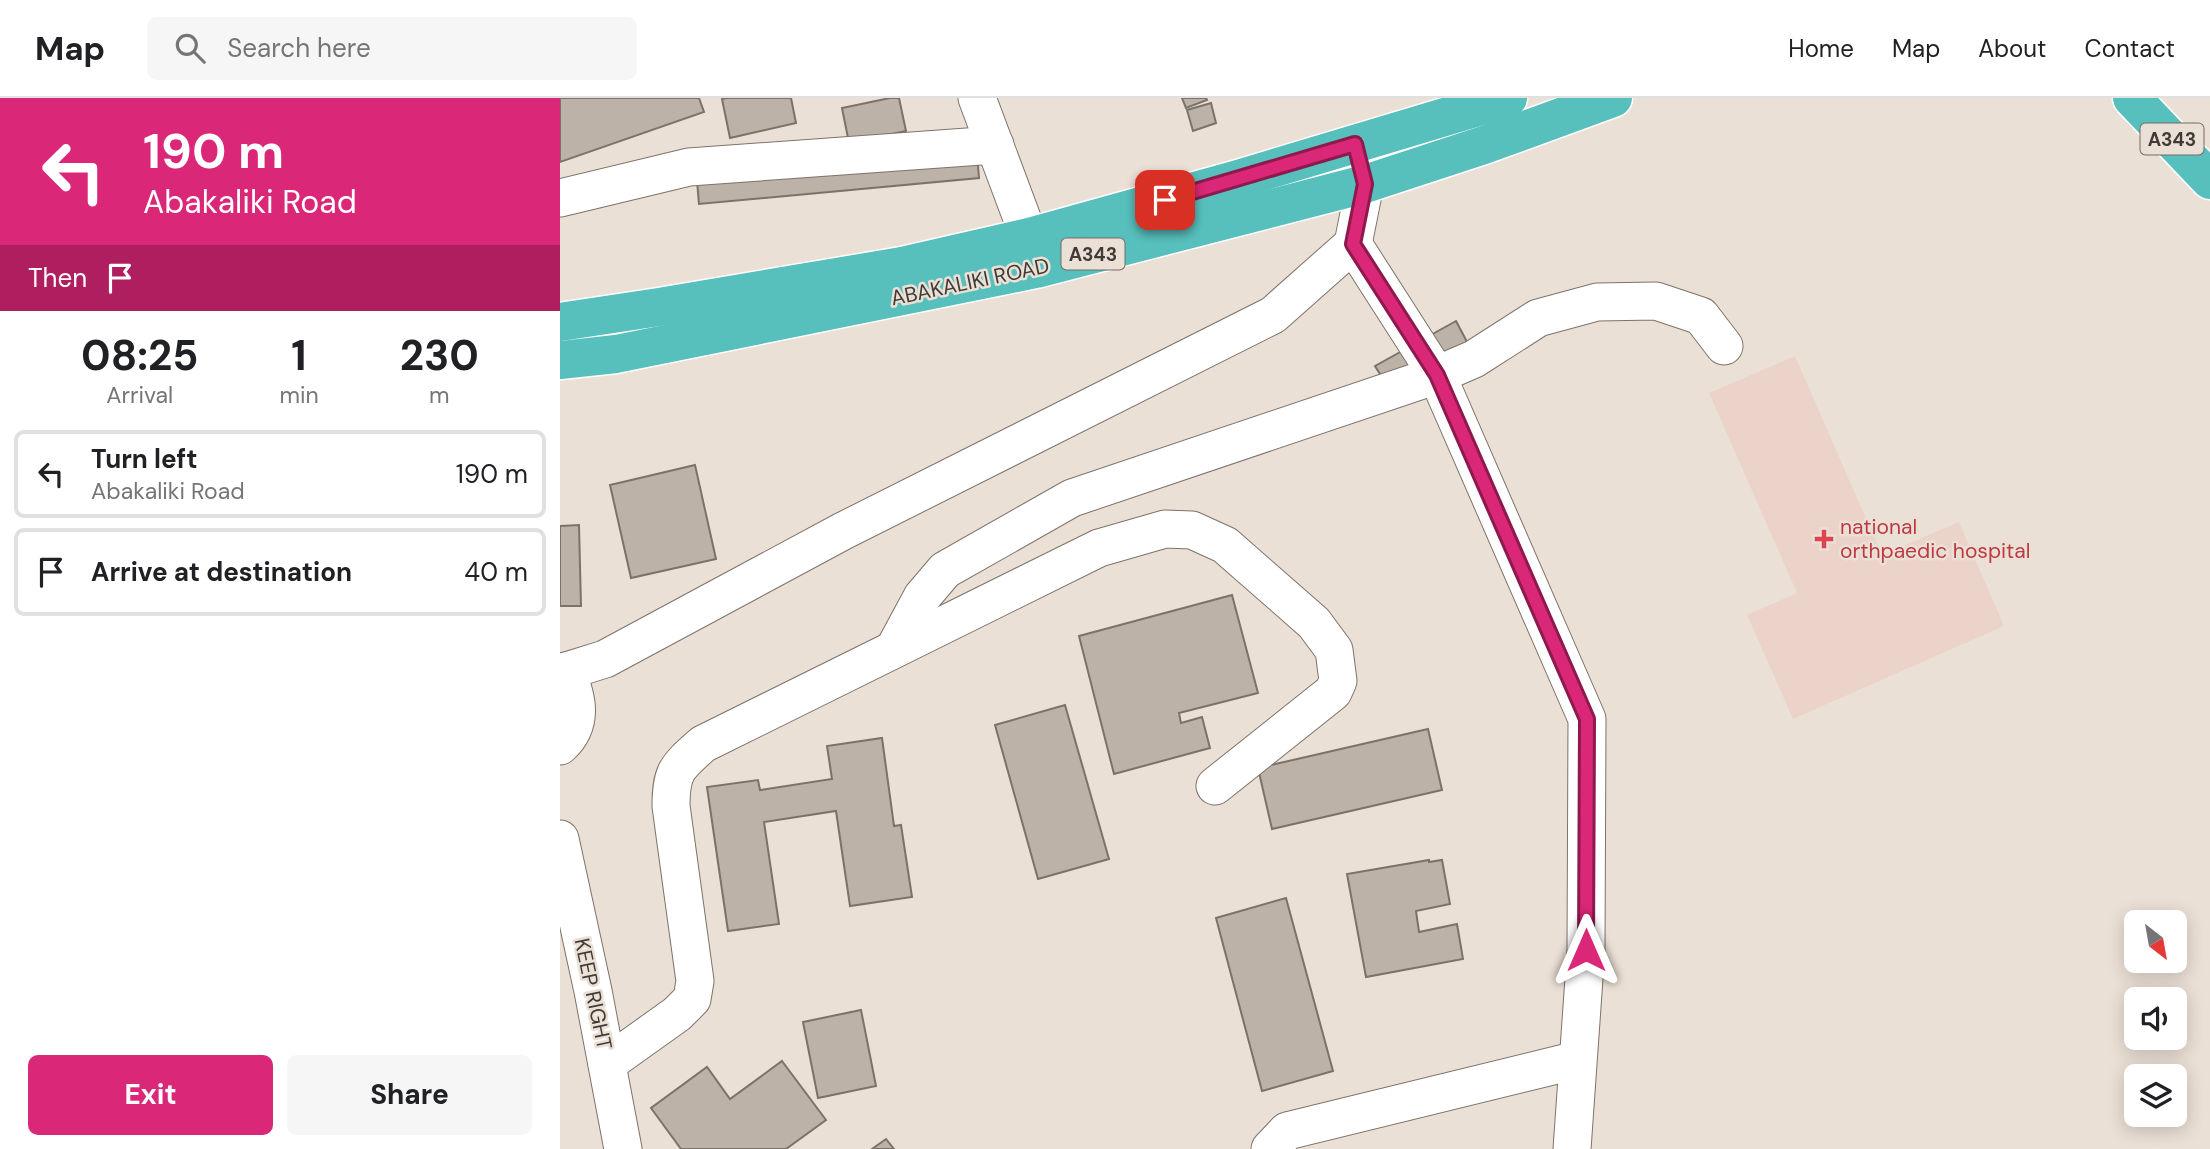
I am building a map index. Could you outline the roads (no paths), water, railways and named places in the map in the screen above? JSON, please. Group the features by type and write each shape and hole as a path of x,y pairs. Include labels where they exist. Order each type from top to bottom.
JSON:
{"highway":[{"name":"ABAKALIKI ROAD","path":"560,360 641,349 1036,269 1365,184 1613,98"},
{"name":"A343","path":"2132,98 2210,180"},
{"name":"ABAKALIKI ROAD","path":"560,322 902,266 1030,237 1238,179 1491,101"}],"street":[{"path":"977,98 1030,237"},
{"path":"560,746 574,729 578,712 576,694 563,672 605,659 843,531 1273,314 1353,244 1365,184 1355,144"},
{"path":"560,198 689,167 995,145"},
{"path":"1353,244 1437,375 1587,719 1586,950 1572,1149"},
{"path":"894,649 922,597 945,570 1072,498 1437,375 1474,359 1538,318 1597,302 1656,301 1701,316 1724,346"},
{"path":"607,1065 677,1014 692,999 695,981 671,806 671,779 687,758 703,744 1099,548 1165,529 1192,530 1206,536 1225,545 1314,623 1334,650 1338,681 1333,692 1215,786"},
{"name":"KEEP RIGHT","path":"560,839 623,1149"},
{"path":"1270,1149 1287,1131 1577,1060"}],"place":[{"name":"national orthpaedic hospital","path":"1824,539"}]}
